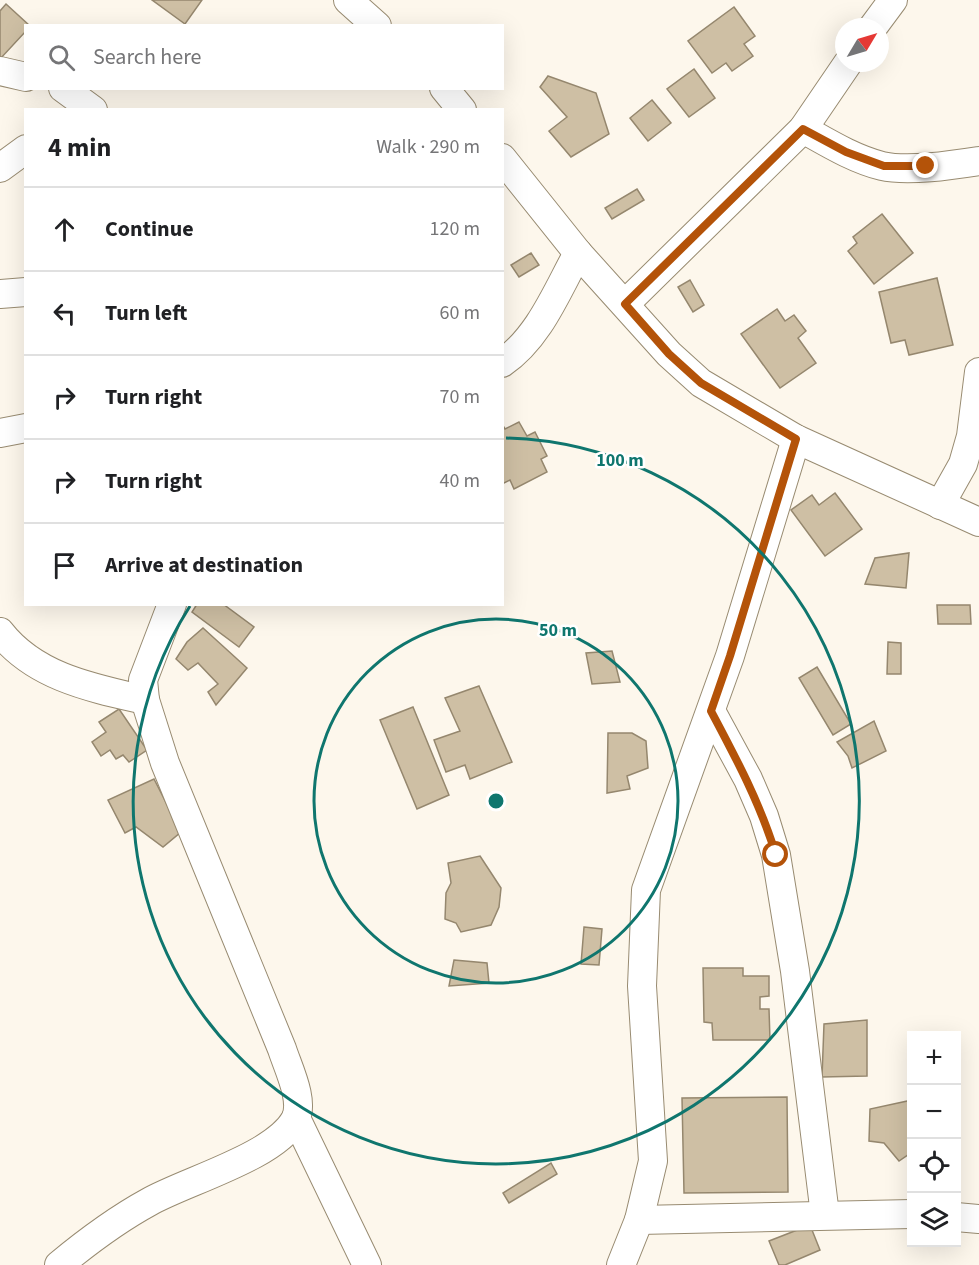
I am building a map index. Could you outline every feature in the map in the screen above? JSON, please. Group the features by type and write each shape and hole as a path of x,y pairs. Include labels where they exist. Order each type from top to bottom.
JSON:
{"street":[{"path":"348,0 375,24"},
{"path":"880,18 893,0"},
{"path":"0,70 24,76"},
{"path":"625,304 803,129 842,72"},
{"path":"66,90 90,108"},
{"path":"446,90 460,108"},
{"path":"803,129 846,152 884,166 926,166 979,161"},
{"path":"0,168 24,150"},
{"path":"504,160 578,253 669,354 701,383 796,439 979,522"},
{"path":"504,361 523,346 540,321 578,253"},
{"path":"0,294 24,292"},
{"path":"940,505 963,464 969,445 979,372"},
{"path":"0,432 24,428"},
{"path":"621,1265 639,1220 652,1161 642,986 646,890 730,656 796,439"},
{"path":"171,606 143,680 145,700 165,763 282,1049 294,1088 296,1118 367,1265"},
{"path":"0,632 14,650 39,666 83,686 145,700"},
{"path":"711,711 748,780 764,816 776,855 795,971 825,1215"},
{"path":"59,1265 101,1231 151,1200 264,1148 286,1131 296,1118"},
{"path":"639,1220 907,1214"},
{"path":"961,1217 979,1219"}],"building":[{"path":"152,0 202,0 185,24"},
{"path":"6,4 28,24 24,24 24,33 0,59 0,11"},
{"path":"734,7 755,36 744,44 753,56 732,71 726,63 712,73 688,41"},
{"path":"694,69 715,98 689,117 667,89"},
{"path":"548,76 596,93 609,134 571,157 549,131 567,117 540,87"},
{"path":"652,100 671,123 648,141 630,118"},
{"path":"637,189 644,200 612,219 605,208"},
{"path":"882,214 913,253 874,284 848,251 857,243 853,237"},
{"path":"531,253 539,265 519,277 511,265"},
{"path":"937,278 953,345 909,355 905,340 891,343 879,292"},
{"path":"690,280 704,305 693,312 678,287"},
{"path":"777,309 785,321 794,315 806,331 798,338 816,363 780,388 741,334"},
{"path":"519,422 527,436 535,432 547,456 541,459 547,472 514,489 510,480 504,483 504,427 505,429"},
{"path":"835,493 862,529 825,556 791,510 812,495 819,505"},
{"path":"909,553 906,588 865,584 875,558"},
{"path":"937,605 970,605 971,624 938,624"},
{"path":"196,606 226,606 254,627 239,647 192,612"},
{"path":"203,628 247,668 216,705 208,692 218,684 198,663 188,670 176,659 187,642"},
{"path":"888,642 901,643 901,674 887,674"},
{"path":"612,651 620,682 592,684 586,653"},
{"path":"817,667 851,724 833,735 799,678"},
{"path":"479,686 512,762 470,779 465,765 446,772 434,740 460,731 445,698"},
{"path":"413,707 449,795 417,809 380,720"},
{"path":"119,709 147,750 129,762 123,755 116,759 110,750 101,756 92,742 106,732 99,722"},
{"path":"874,721 886,751 852,768 848,756 837,742"},
{"path":"608,733 632,733 646,741 648,768 627,776 630,789 607,793"},
{"path":"154,779 181,832 163,847 136,827 125,833 108,800"},
{"path":"480,856 501,888 499,907 491,925 461,932 456,923 445,919 446,893 451,883 448,863"},
{"path":"584,927 602,929 599,965 581,964"},
{"path":"454,960 487,963 489,983 449,986"},
{"path":"703,968 743,968 743,976 769,976 769,996 760,997 760,1009 769,1009 770,1040 713,1040 712,1023 704,1022"},
{"path":"867,1020 867,1076 822,1077 824,1024"},
{"path":"787,1097 788,1192 684,1193 682,1098"},
{"path":"907,1101 907,1155 899,1161 884,1143 869,1141 870,1109"},
{"path":"551,1163 557,1174 509,1203 503,1193"},
{"path":"810,1225 820,1250 785,1265 779,1265 769,1241"}],"route":[{"path":"776,855 764,816 748,780 711,711 796,439 701,383 669,354 625,304 803,129 846,152 884,166 926,166"}]}
